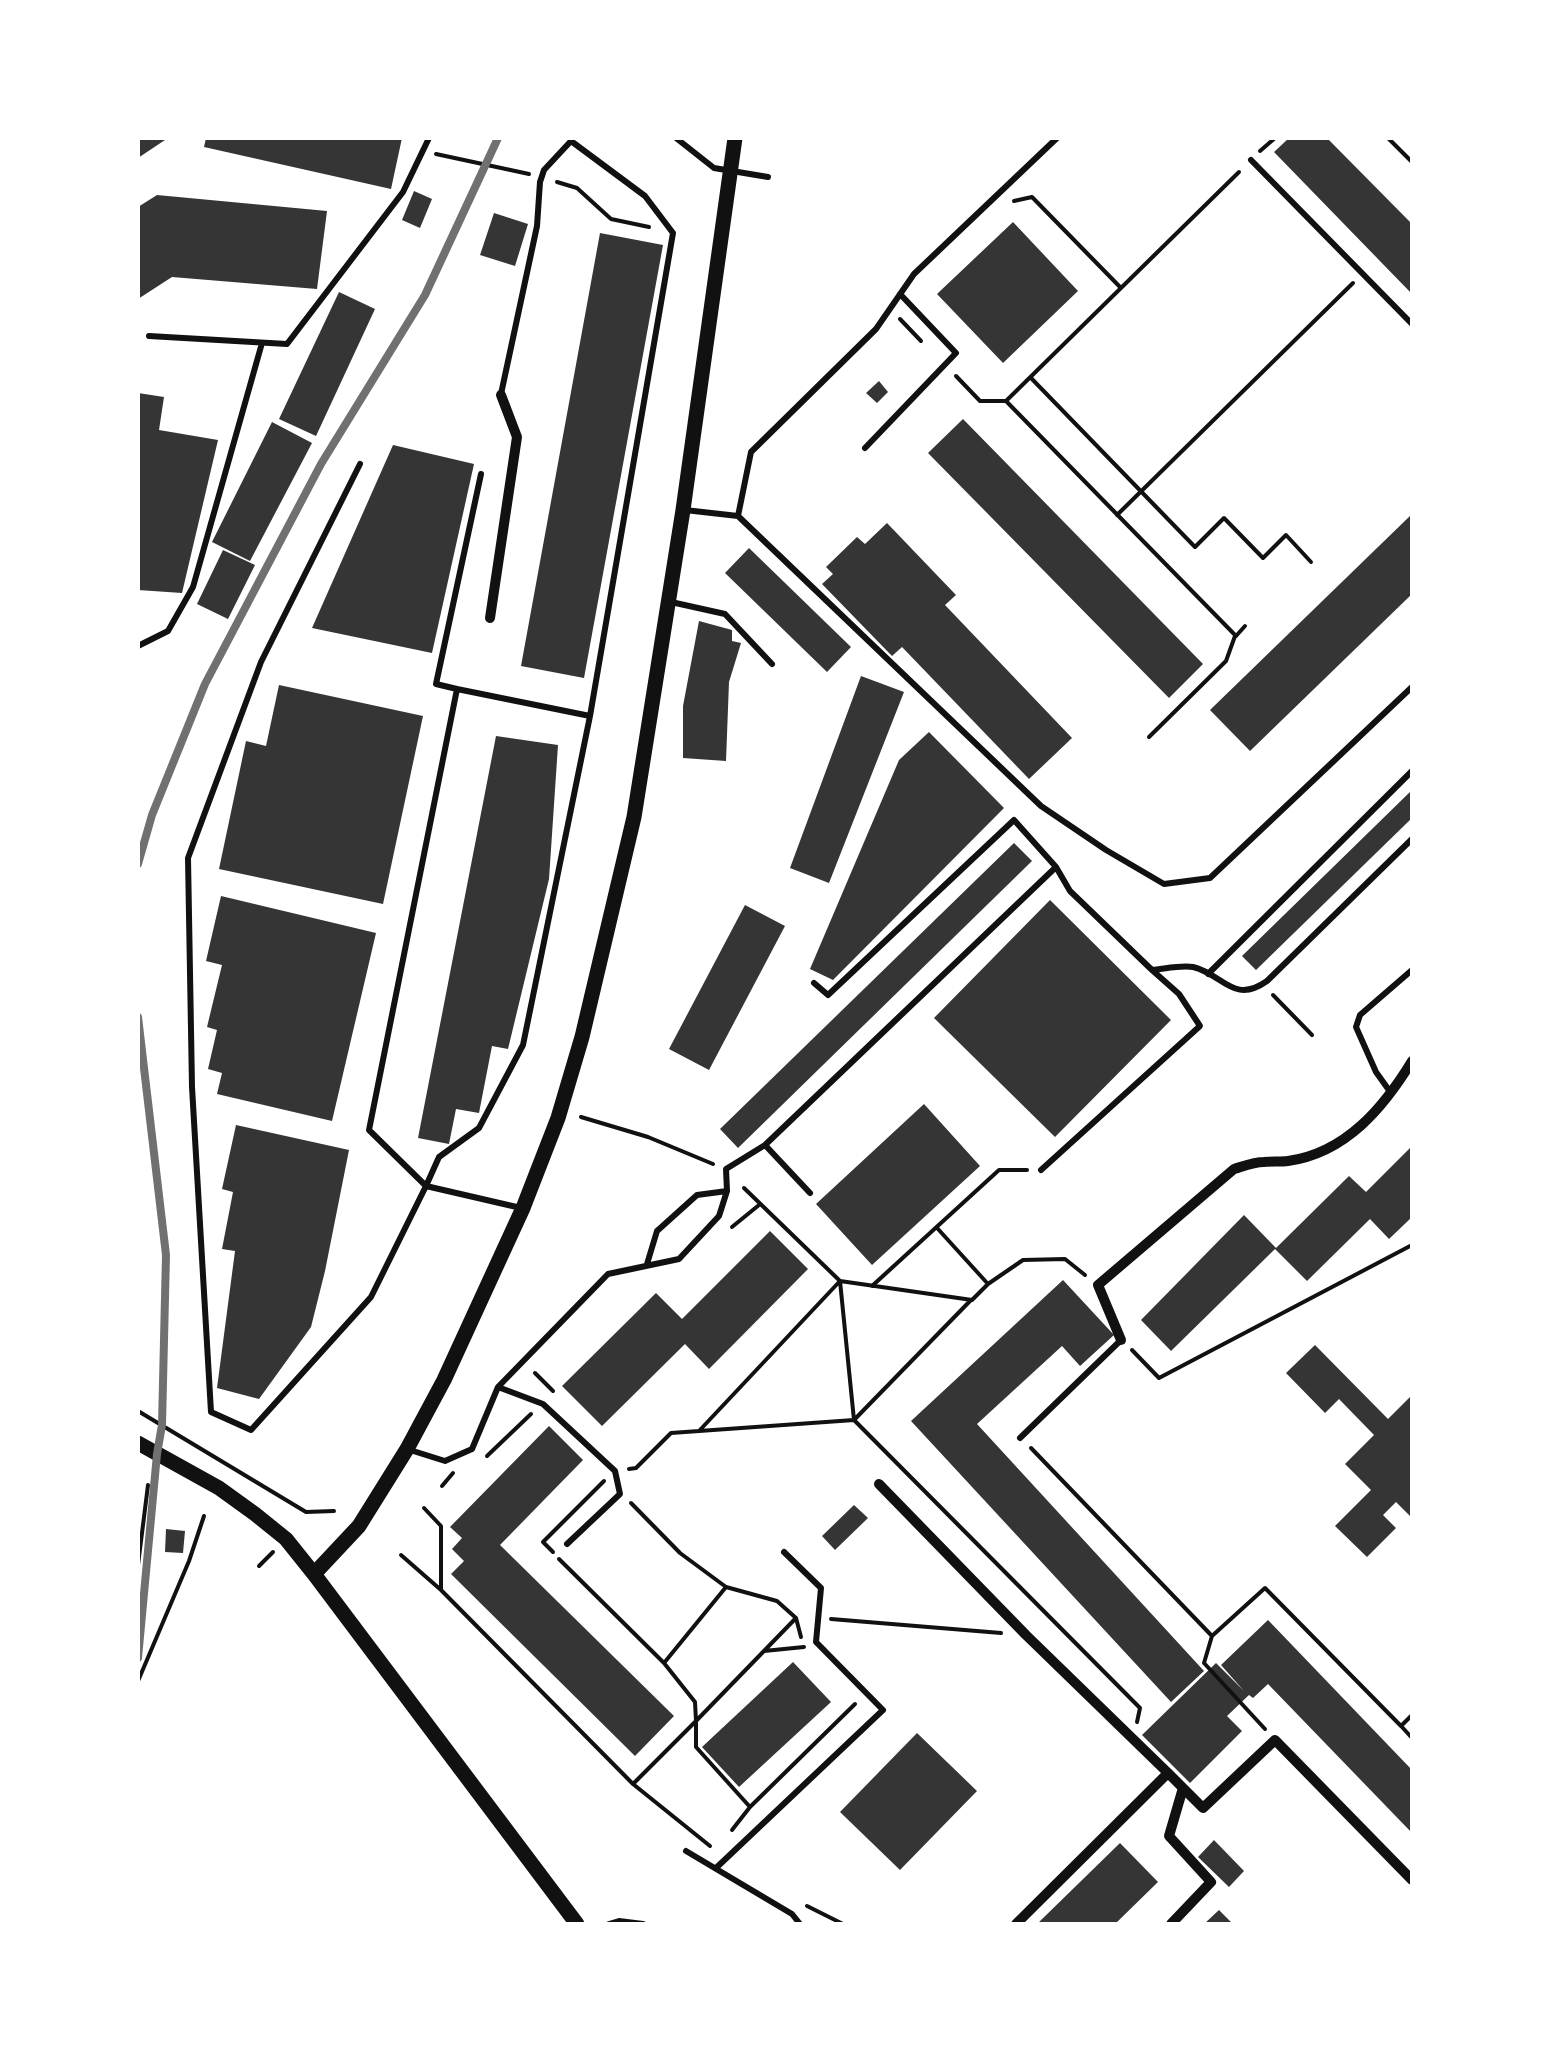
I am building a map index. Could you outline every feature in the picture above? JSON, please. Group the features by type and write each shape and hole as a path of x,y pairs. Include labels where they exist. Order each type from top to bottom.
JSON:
{"main road":[{"path":"314,1574 359,1526 444,1380 523,1208 558,1118 587,1019 634,818 670,602 735,138"},
{"path":"138,1443 219,1488 286,1539 577,1924"}],"street":[{"path":"490,618 516,437 501,395"},
{"path":"1121,1340 1098,1285 1234,1169 1313,1155 1344,1141 1392,1094 1412,1060"},
{"path":"879,1484 1203,1808 1274,1740 1412,1880"},
{"path":"1016,1924 1168,1773"},
{"path":"1171,1924 1211,1882 1169,1836 1183,1788"}],"lane":[{"path":"149,336 286,344 404,192 429,138"},
{"path":"676,138 714,168 768,177"},
{"path":"738,516 751,452 876,329 914,274 1056,138"},
{"path":"360,464 261,662 188,858 192,1087 210,1412 251,1430 371,1297 439,1158 479,1128 523,1045 590,716 673,232 645,196 572,139 542,177 537,226 501,395"},
{"path":"1251,160 1412,324"},
{"path":"865,448 956,353 900,294"},
{"path":"138,646 168,631 193,587 262,342"},
{"path":"482,474 436,684 590,716"},
{"path":"683,510 738,516 1041,806 1164,884 1210,878 1412,687"},
{"path":"670,602 725,614 772,664"},
{"path":"457,689 369,1130 426,1186 523,1208"},
{"path":"1208,974 1412,771"},
{"path":"814,983 828,995 1014,820 1056,868 1070,891 1179,994 1200,1026 1041,1170"},
{"path":"1152,970 1192,967 1233,989 1251,991 1263,984 1412,839"},
{"path":"407,1449 445,1461 472,1450 498,1386 608,1274 680,1259 719,1216 727,1191 726,1169 765,1145 1056,868"},
{"path":"1392,1094 1376,1072 1356,1027 1360,1015 1412,970"},
{"path":"765,1145 810,1193"},
{"path":"646,1264 657,1231 697,1195 727,1191"},
{"path":"1020,1438 1121,1340"},
{"path":"498,1386 543,1404 615,1471 620,1494 567,1544"},
{"path":"716,1868 883,1710 816,1642 821,1588 784,1552"},
{"path":"686,1851 792,1914 800,1924"},
{"path":"609,1924 644,1924"}],"path":[{"path":"1388,138 1412,162"},
{"path":"424,152 577,188 611,219 673,232"},
{"path":"1236,636 1006,401 1251,160"},
{"path":"994,197 1002,203 1032,197 1121,288"},
{"path":"1117,515 1363,274"},
{"path":"1030,377 1195,547 1224,518 1262,558 1286,535 1312,562"},
{"path":"1149,737 1226,661 1236,636 1245,626"},
{"path":"1263,984 1312,1034"},
{"path":"581,1117 648,1137 726,1169 840,1282 972,1300"},
{"path":"872,1286 999,1170 1041,1170"},
{"path":"730,1229 760,1204"},
{"path":"936,1227 988,1284"},
{"path":"1121,1340 1159,1378 1412,1245"},
{"path":"750,1807 696,1747 695,1702 664,1663 543,1542 604,1481 598,1468 636,1468 671,1433 854,1420 988,1284 1024,1260 1065,1259 1098,1285"},
{"path":"840,1282 854,1420 1140,1708 1133,1738"},
{"path":"699,1431 840,1282"},
{"path":"528,1367 552,1392 543,1404"},
{"path":"138,1411 306,1512 334,1511"},
{"path":"1020,1438 1212,1636"},
{"path":"138,1566 148,1485"},
{"path":"620,1494 680,1553 726,1587 778,1600 796,1618 804,1647 763,1652"},
{"path":"424,1508 441,1526 441,1590"},
{"path":"138,1681 204,1516"},
{"path":"401,1556 441,1590 633,1784 726,1858"},
{"path":"664,1663 726,1587"},
{"path":"1274,1740 1204,1663 1212,1636 1264,1588 1412,1738"},
{"path":"633,1784 796,1618 1026,1635"},
{"path":"716,1851 750,1807 856,1702"},
{"path":"1401,1726 1412,1715"},
{"path":"796,1900 843,1924"}],"building":[{"path":"138,138 168,138 138,158"},
{"path":"206,138 402,138 391,189 204,147"},
{"path":"1289,138 1327,138 1412,224 1412,294 1274,152"},
{"path":"414,191 432,199 420,228 402,220"},
{"path":"157,195 327,211 317,289 172,277 138,299 138,207"},
{"path":"494,213 528,224 515,266 480,255"},
{"path":"1013,222 1078,291 1003,363 937,294"},
{"path":"600,233 663,245 584,678 521,666"},
{"path":"339,292 375,309 316,436 279,419"},
{"path":"879,381 888,392 877,403 866,393"},
{"path":"138,393 164,397 159,430 218,440 182,593 138,590"},
{"path":"963,419 1203,664 1169,698 928,453"},
{"path":"272,422 312,443 250,561 212,542"},
{"path":"393,445 474,464 432,653 312,628"},
{"path":"1412,514 1412,594 1250,751 1210,710"},
{"path":"887,523 956,595 945,605 1072,738 1029,779 902,647 892,656 822,584 833,574 826,567 857,537 865,544"},
{"path":"749,548 851,647 827,672 725,573"},
{"path":"223,550 255,565 228,619 197,604"},
{"path":"699,621 732,630 732,641 741,643 729,682 726,761 683,758 683,706"},
{"path":"861,676 904,692 829,883 790,868"},
{"path":"279,685 423,716 383,904 219,869 246,741 266,746"},
{"path":"929,732 1004,808 833,980 810,969 899,760"},
{"path":"496,736 558,745 549,879 508,1049 492,1046 479,1113 456,1109 449,1144 418,1138"},
{"path":"1412,790 1412,818 1256,970 1242,956"},
{"path":"1014,843 1032,861 738,1148 720,1129"},
{"path":"221,896 376,933 332,1121 217,1094 222,1073 208,1069 217,1030 207,1027 222,965 206,961"},
{"path":"1050,900 1171,1020 1055,1137 934,1018"},
{"path":"745,905 785,926 709,1070 669,1049"},
{"path":"924,1104 980,1166 872,1265 816,1204"},
{"path":"236,1125 349,1150 311,1327 259,1399 217,1388 235,1251 222,1249 233,1192 222,1189"},
{"path":"1412,1146 1412,1217 1389,1239 1370,1219 1307,1281 1275,1249 1171,1351 1141,1320 1244,1215 1276,1248 1349,1176 1366,1192"},
{"path":"770,1231 808,1269 709,1369 685,1344 602,1426 562,1386 656,1293 682,1319"},
{"path":"1063,1280 1114,1335 1080,1366 1062,1346 977,1424 1204,1671 1171,1702 911,1421"},
{"path":"1315,1345 1388,1419 1412,1395 1412,1518 1396,1502 1383,1515 1396,1528 1367,1557 1335,1526 1371,1490 1345,1464 1374,1435 1339,1399 1325,1413 1286,1373"},
{"path":"549,1426 583,1460 500,1545 674,1716 635,1756 451,1574 464,1561 452,1549 462,1538 450,1527"},
{"path":"854,1505 868,1518 835,1550 822,1536"},
{"path":"166,1529 185,1531 183,1553 165,1552"},
{"path":"1268,1620 1412,1770 1412,1833 1268,1684 1253,1698 1249,1695 1227,1716 1242,1731 1190,1783 1142,1735 1216,1663 1244,1691 1221,1665"},
{"path":"793,1662 831,1702 739,1787 702,1747"},
{"path":"917,1733 977,1791 900,1870 840,1812"},
{"path":"1214,1840 1244,1871 1229,1887 1198,1857"},
{"path":"1120,1843 1158,1882 1115,1924 1037,1924"},
{"path":"1219,1910 1233,1924 1204,1924"}],"railway":[{"path":"138,864 152,815 205,684 321,464 425,295 498,138"},
{"path":"138,1017 166,1255 162,1425 138,1658"}]}
